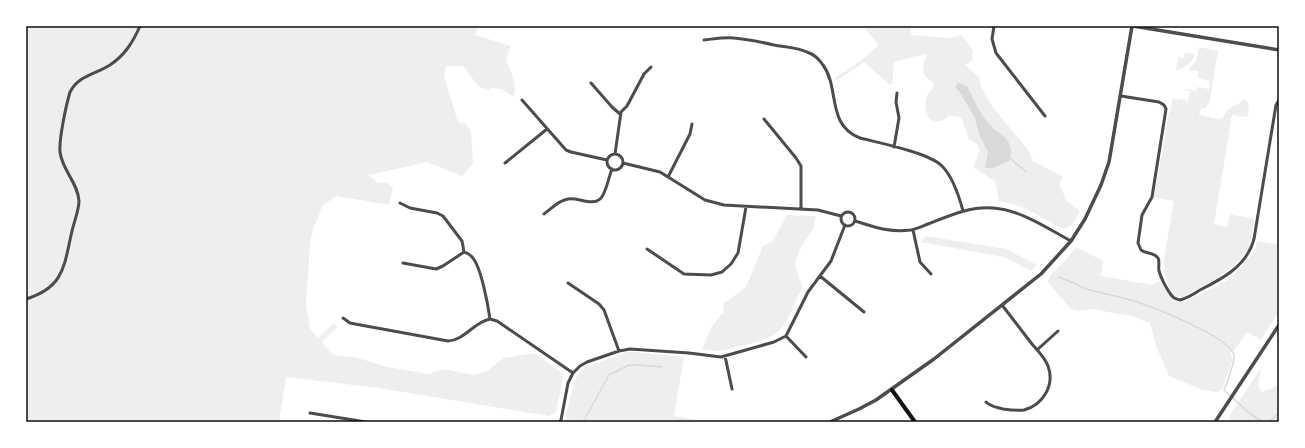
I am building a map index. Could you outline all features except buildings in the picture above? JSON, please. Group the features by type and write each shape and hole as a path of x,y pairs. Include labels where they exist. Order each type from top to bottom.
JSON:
{"main road":[{"path":"892,390 914,422"}],"street":[{"path":"26,299 53,286 61,275 79,202 75,186 63,164 60,154 70,92 73,86 83,77 110,64 123,54 134,39 140,26"},
{"path":"994,26 992,39 996,53 1045,116"},
{"path":"830,422 859,410 892,390 934,359 1049,266 1071,241 1085,219 1105,173 1110,156 1132,26 1279,50"},
{"path":"704,40 735,38 801,50 812,54 820,60 827,71 837,115 846,128 856,136 926,156 943,167 950,176 963,211"},
{"path":"615,154 620,114 626,108 644,74 651,67"},
{"path":"591,83 620,114"},
{"path":"894,147 899,118 896,102 897,93"},
{"path":"1121,96 1160,102 1166,109 1152,197 1143,212 1138,243 1141,250 1157,257 1159,260 1159,271 1172,296 1176,299 1182,300 1229,275 1250,251 1254,240 1276,105 1279,100"},
{"path":"522,100 563,148 569,152 608,160"},
{"path":"764,120 801,166 802,208"},
{"path":"668,177 690,134 692,124"},
{"path":"506,163 547,129"},
{"path":"612,169 608,165 608,160 611,155 615,154"},
{"path":"615,154 621,157 623,164"},
{"path":"623,164 655,170 705,200 724,205 802,208 824,211 841,216"},
{"path":"612,169 617,169 623,164"},
{"path":"544,214 567,198 592,202 599,200 603,196 612,169"},
{"path":"400,203 410,208 437,213 443,216 462,242 464,252 472,257 478,266 490,319"},
{"path":"647,250 684,274 716,274 727,268 738,253 746,207"},
{"path":"854,221 886,230 912,230 963,211 987,207 1006,210 1023,216 1071,241"},
{"path":"841,216 845,212 851,212 855,217 851,225 845,225"},
{"path":"841,216 842,222 845,225"},
{"path":"559,422 568,383 573,372 583,364 619,351 634,348 717,357 725,356 774,342 786,336 808,292 831,261 845,225"},
{"path":"912,230 920,262 931,274"},
{"path":"403,263 436,268 443,266 464,252"},
{"path":"820,276 864,312"},
{"path":"568,284 599,304 604,310 619,351"},
{"path":"986,402 994,407 1017,410 1030,408 1041,400 1049,385 1050,372 1046,361 1002,305"},
{"path":"343,318 350,323 448,341 461,337 485,320 490,319 497,321 573,372"},
{"path":"1215,422 1279,325"},
{"path":"1037,350 1058,331"},
{"path":"786,336 806,357"},
{"path":"725,356 732,389"},
{"path":"310,413 366,422"}],"shaded area":[{"path":"26,26 478,26 475,35 511,46 506,59 512,73 515,88 513,97 502,89 491,88 488,90 479,87 463,66 446,66 444,76 458,122 466,124 471,131 473,164 462,176 427,162 369,175 378,183 387,183 393,188 389,205 337,196 323,205 313,229 310,244 306,304 310,329 318,338 334,323 337,327 322,342 331,353 337,356 355,357 387,367 429,374 442,369 474,375 488,371 503,358 534,353 562,373 563,378 556,412 549,416 379,388 286,377 279,422 26,422"},
{"path":"863,26 909,26 911,29 911,35 950,38 962,35 973,51 972,60 965,65 979,77 981,87 992,106 1028,150 1033,161 1063,177 1059,184 1067,201 1080,211 1072,225 1065,229 1061,228 1023,208 1007,202 999,201 995,181 973,167 980,150 977,144 969,139 961,117 948,116 941,121 936,121 930,118 926,112 926,100 934,84 924,75 923,65 927,54 894,62 892,84 890,85 864,62 836,81 835,78 862,60 879,45"},
{"path":"1199,47 1218,51 1209,105 1207,105 1206,108 1201,108 1199,115 1218,119 1222,118 1233,106 1239,104 1245,99 1249,107 1248,116 1232,115 1214,224 1227,227 1230,214 1254,219 1252,236 1244,255 1229,270 1182,297 1173,293 1170,288 1167,282 1164,264 1174,201 1154,197 1172,99 1180,100 1180,97 1182,100 1188,101 1190,91 1184,90 1185,89 1196,91 1197,87 1209,89 1209,81 1198,78 1198,71 1188,70 1196,61"},
{"path":"1185,53 1195,54 1187,65 1182,69 1176,70 1178,57 1184,58"},
{"path":"958,83 967,86 984,117 1009,143 1011,155 1009,161 993,168 985,168 988,152 979,134 975,118 961,94 955,87"},
{"path":"787,215 816,216 814,227 800,249 795,262 796,270 803,287 785,323 774,335 758,342 717,351 702,349 713,325 724,313 723,304 746,287 763,246 772,242"},
{"path":"925,236 1006,249 1037,265 1031,271 1004,257 921,242"},
{"path":"1257,241 1279,245 1279,311 1261,340 1247,332 1236,348 1230,353 1233,359 1222,389 1217,392 1203,390 1169,376 1156,346 1150,323 1136,317 1092,309 1077,311 1070,308 1048,281 1051,274 1064,262 1076,247 1103,261 1101,276 1152,285 1161,280 1172,299 1176,302 1185,302 1230,279 1254,252"},
{"path":"627,352 684,357 674,416 712,422 564,422 575,382 582,370"},
{"path":"1261,368 1258,386 1262,392 1279,385 1279,422 1229,422 1230,415"}],"waterway":[{"path":"1010,158 1026,172"},
{"path":"1059,277 1084,288 1131,300 1154,308 1188,323 1218,339 1229,347 1234,355 1232,367 1224,390 1249,413 1263,422"},
{"path":"583,422 609,375 629,365 662,367"},
{"path":"1269,422 1279,413"}]}
